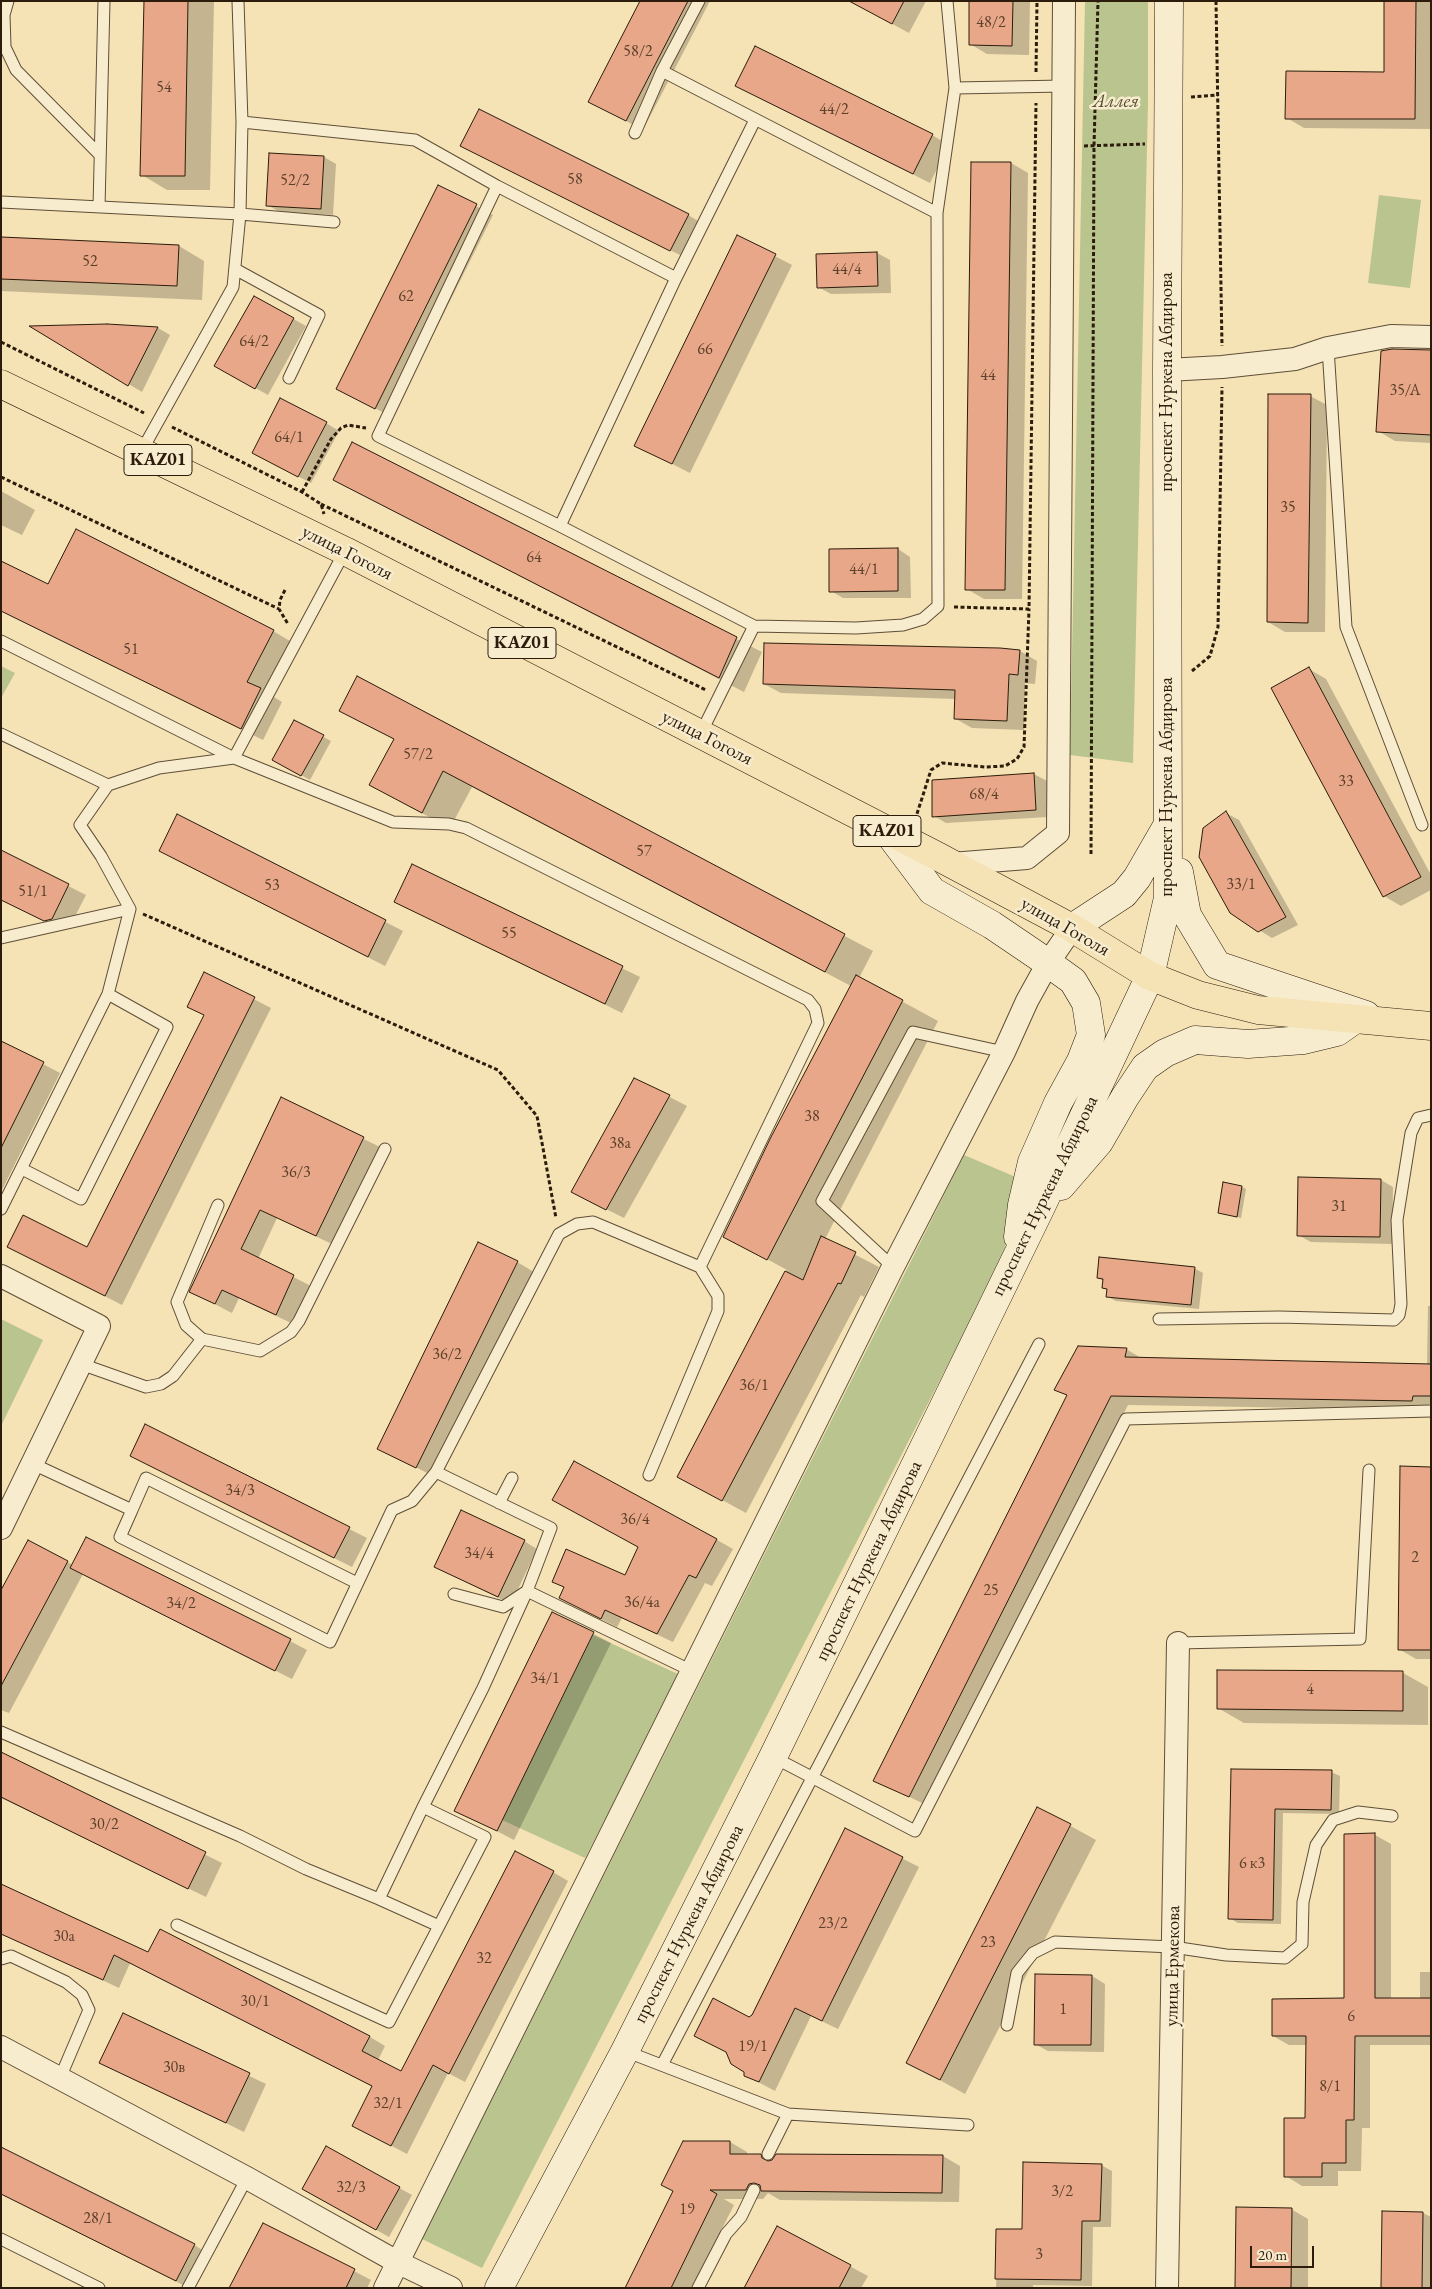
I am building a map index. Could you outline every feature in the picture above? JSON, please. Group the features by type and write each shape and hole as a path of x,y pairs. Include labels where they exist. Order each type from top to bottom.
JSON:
{"highway":[{"name":"улица Гоголя","path":"1,384 345,551 898,836 1072,928 1150,976 1198,995 1258,1010 1431,1026"}],"main road":[{"name":"проспект Нуркена Абдирова","path":"499,2288 624,2051 773,1757 1014,1263 1150,976 1168,898 1167,370 1169,1"},
{"path":"898,836 932,891 992,925 1073,981 1086,1003 1091,1034 1081,1060 1058,1103 1032,1162 1022,1204 1014,1263"},
{"path":"1072,928 1124,894 1168,836"},
{"path":"1168,836 1180,873 1187,915 1217,965 1386,1022"},
{"path":"1040,1209 1099,1142 1125,1096 1145,1067 1164,1052 1195,1040 1248,1044 1304,1040 1337,1032 1354,1020"}],"street":[{"path":"951,864 1027,858 1058,833 1064,1"},
{"path":"1167,370 1222,367 1295,359 1328,348 1391,336 1431,337"},
{"path":"385,2288 893,1267 1004,1052 1027,1001 1048,963 1072,928"},
{"path":"1,1276 100,1326 1,1528"},
{"name":"улица Ермекова","path":"1167,2288 1178,1643"},
{"path":"1,2046 247,2178 399,2263 451,2288"}],"lane":[{"path":"8,1 4,16 6,58 100,155"},
{"path":"99,207 104,1"},
{"path":"141,452 233,287 240,214 242,122 238,1"},
{"path":"635,133 662,71 699,1"},
{"path":"497,186 378,436 560,526 754,626 856,628 903,625 923,619 938,606 937,213 955,88 947,1"},
{"path":"662,71 937,213"},
{"path":"955,88 1064,86"},
{"path":"560,526 676,278 755,120"},
{"path":"242,122 415,140 497,186 676,278"},
{"path":"1,202 240,214 334,222"},
{"path":"235,269 320,315 289,378"},
{"path":"1328,348 1346,627 1422,826"},
{"path":"234,758 345,551"},
{"path":"700,735 754,626"},
{"path":"1,641 234,758 393,822 449,824 466,828 808,1000 815,1009 818,1023 700,1267"},
{"path":"1,734 108,785"},
{"path":"1,1209 108,994 130,909 101,856 80,825 108,785 159,768 234,758"},
{"path":"1,938 130,909"},
{"path":"22,1168 81,1198 167,1027 108,994"},
{"path":"893,1267 822,1201 913,1032 1004,1052"},
{"path":"1159,1319 1279,1317 1394,1320 1399,1315 1401,1304 1397,1220 1411,1132 1418,1118 1431,1115"},
{"path":"218,1205 178,1302 186,1325 202,1339 260,1351 291,1332 299,1321 385,1149"},
{"path":"358,1583 146,1478 120,1537 330,1642 358,1583 392,1510 412,1501 436,1472 559,1234 577,1224 593,1222 700,1267 718,1296 718,1310 649,1474"},
{"path":"81,1364 146,1387 161,1384 173,1376 202,1339"},
{"path":"662,2065 1039,1344"},
{"path":"773,1757 915,1830 1126,1419 1431,1411"},
{"path":"32,1464 132,1510"},
{"path":"1178,1643 1360,1639 1369,1470"},
{"path":"379,1899 483,1688 528,1591 551,1528 436,1472"},
{"path":"499,1503 512,1478"},
{"path":"528,1591 692,1671"},
{"path":"454,1594 503,1607 528,1591"},
{"path":"1,1732 240,1836 306,1869 439,1926"},
{"path":"177,1925 389,2022 485,1837 423,1808"},
{"path":"1007,2025 1017,1973 1032,1953 1055,1942 1173,1947 1226,1955 1285,1958 1302,1944 1303,1902 1316,1845 1333,1820 1358,1812 1392,1816"},
{"path":"1,1959 11,1956 66,1982 82,1995 89,2010 60,2078"},
{"path":"624,2051 788,2114 968,2125"},
{"path":"768,2154 788,2114"},
{"path":"188,2288 247,2178"},
{"path":"698,2288 726,2234 742,2217 754,2190"},
{"path":"1,2239 92,2286"}],"path":[{"path":"898,836 931,770 942,763 984,767 1005,766 1017,759 1024,747 1029,609 1037,1"},
{"path":"1091,854 1094,146 1098,1"},
{"path":"1063,146 1168,143"},
{"path":"302,492 331,438 341,428 348,425 363,426 378,436"},
{"path":"1,477 280,609"},
{"path":"321,504 720,697"},
{"path":"284,590 280,600 280,609 297,639"},
{"path":"938,606 1029,609"},
{"path":"130,909 498,1070 537,1116 559,1234"}],"green space":[{"name":"Аллея","path":"1085,1 1148,1 1148,103 1133,763 1070,755"},
{"path":"1379,195 1421,200 1410,288 1368,283"},
{"path":"1,666 15,673 1,698"},
{"path":"964,1155 1018,1178 1003,1258 482,2268 422,2239"},
{"path":"1,1319 43,1340 1,1426"},
{"path":"593,1635 680,1675 585,1858 502,1820"}],"building":[{"path":"144,1 188,1 185,176 140,176"},
{"path":"640,1 688,1 626,121 588,102"},
{"path":"849,1 904,1 892,24"},
{"path":"969,1 1013,1 1012,46 969,45"},
{"path":"1384,1 1416,1 1415,119 1285,119 1286,71 1384,72"},
{"path":"755,46 933,134 913,174 735,86"},
{"path":"479,109 689,214 670,251 460,146"},
{"path":"269,153 324,156 321,209 266,206"},
{"path":"971,162 1011,162 1005,590 965,590"},
{"path":"438,185 477,204 375,409 336,389"},
{"path":"737,235 776,254 672,464 634,446"},
{"path":"1,237 179,245 177,286 1,279"},
{"path":"877,252 878,286 817,288 816,254"},
{"path":"254,296 294,318 255,389 214,366"},
{"path":"107,324 158,327 128,386 29,326"},
{"path":"1392,349 1431,350 1431,435 1376,432 1381,351"},
{"path":"1268,394 1311,394 1308,623 1267,622"},
{"path":"280,398 327,422 298,477 252,453"},
{"path":"352,442 737,637 719,678 333,480"},
{"path":"76,529 274,630 247,682 261,688 241,729 1,611 1,561 48,584"},
{"path":"898,548 898,591 829,592 829,549"},
{"path":"764,643 1020,650 1018,675 1009,674 1007,721 954,719 955,690 763,684"},
{"path":"1309,667 1421,877 1383,897 1271,688"},
{"path":"357,676 845,934 825,972 443,771 422,813 369,785 394,739 339,711"},
{"path":"294,720 324,735 301,776 272,760"},
{"path":"1034,773 1036,810 932,817 932,780"},
{"path":"1226,811 1286,917 1258,932 1230,913 1199,857 1203,828"},
{"path":"177,814 386,920 368,957 159,851"},
{"path":"1,850 69,884 52,919 44,921 1,900"},
{"path":"412,864 623,966 605,1004 394,902"},
{"path":"204,972 255,997 105,1296 7,1247 23,1215 87,1247 204,1015 187,1007"},
{"path":"856,975 903,1000 767,1260 723,1237 771,1137"},
{"path":"1,1041 44,1062 1,1148"},
{"path":"634,1078 670,1095 606,1210 571,1192"},
{"path":"281,1097 364,1137 316,1236 260,1210 241,1249 294,1275 276,1315 222,1290 215,1304 189,1292"},
{"path":"1298,1177 1381,1179 1380,1237 1297,1236"},
{"path":"1223,1182 1242,1186 1237,1217 1218,1213"},
{"path":"821,1236 856,1252 841,1284 838,1283 722,1501 677,1477 785,1271 803,1280"},
{"path":"478,1242 518,1261 416,1468 377,1449"},
{"path":"1099,1257 1195,1267 1191,1305 1106,1297 1107,1289 1102,1288 1103,1279 1097,1278"},
{"path":"1078,1346 1127,1348 1125,1357 1431,1364 1431,1396 1413,1396 1412,1401 1111,1396 909,1797 873,1781 1067,1395 1054,1390"},
{"path":"145,1424 350,1527 334,1558 130,1456"},
{"path":"574,1461 717,1539 696,1578 689,1575 657,1634 605,1610 601,1619 559,1598 564,1587 552,1582 566,1549 625,1575 638,1547 552,1500"},
{"path":"1400,1466 1431,1467 1431,1650 1398,1650"},
{"path":"461,1510 525,1540 498,1597 434,1567"},
{"path":"86,1537 291,1639 275,1671 70,1568"},
{"path":"28,1540 68,1561 1,1686 1,1590"},
{"path":"552,1612 594,1632 497,1831 454,1811"},
{"path":"1217,1670 1403,1671 1403,1711 1217,1709"},
{"path":"1,1752 206,1852 188,1889 1,1797"},
{"path":"1231,1769 1332,1770 1331,1810 1275,1809 1273,1920 1228,1919"},
{"path":"1037,1807 1071,1824 940,2080 906,2063"},
{"path":"845,1828 903,1857 822,2021 795,2008 759,2082 744,2076 744,2072 731,2064 726,2052 694,2036 713,1998 749,2017 752,2015"},
{"path":"1375,1833 1375,1998 1431,1998 1431,2036 1355,2036 1354,2120 1346,2120 1346,2163 1322,2163 1322,2177 1284,2177 1284,2118 1305,2118 1306,2036 1272,2036 1272,1999 1344,1998 1344,1834"},
{"path":"515,1851 554,1871 449,2074 433,2065 391,2146 352,2126 372,2086 114,1955 103,1980 1,1934 1,1884 148,1952 160,1929 370,2036 362,2051 401,2071"},
{"path":"1035,1974 1092,1975 1091,2045 1034,2045"},
{"path":"123,2013 250,2073 226,2123 99,2063"},
{"path":"683,2141 730,2141 730,2154 761,2154 762,2158 768,2161 772,2160 776,2154 943,2155 942,2193 761,2191 760,2185 754,2183 749,2184 746,2190 710,2190 717,2194 671,2288 625,2288 673,2191 661,2185"},
{"path":"326,2146 400,2187 376,2230 302,2189"},
{"path":"1,2147 195,2244 176,2281 1,2194"},
{"path":"1023,2162 1102,2164 1100,2221 1082,2221 1081,2280 995,2279 996,2229 1022,2229"},
{"path":"1236,2207 1292,2208 1291,2288 1235,2288"},
{"path":"1382,2211 1423,2212 1422,2288 1381,2288"},
{"path":"263,2223 355,2269 346,2288 229,2288"},
{"path":"777,2226 851,2265 839,2288 744,2288"}]}
